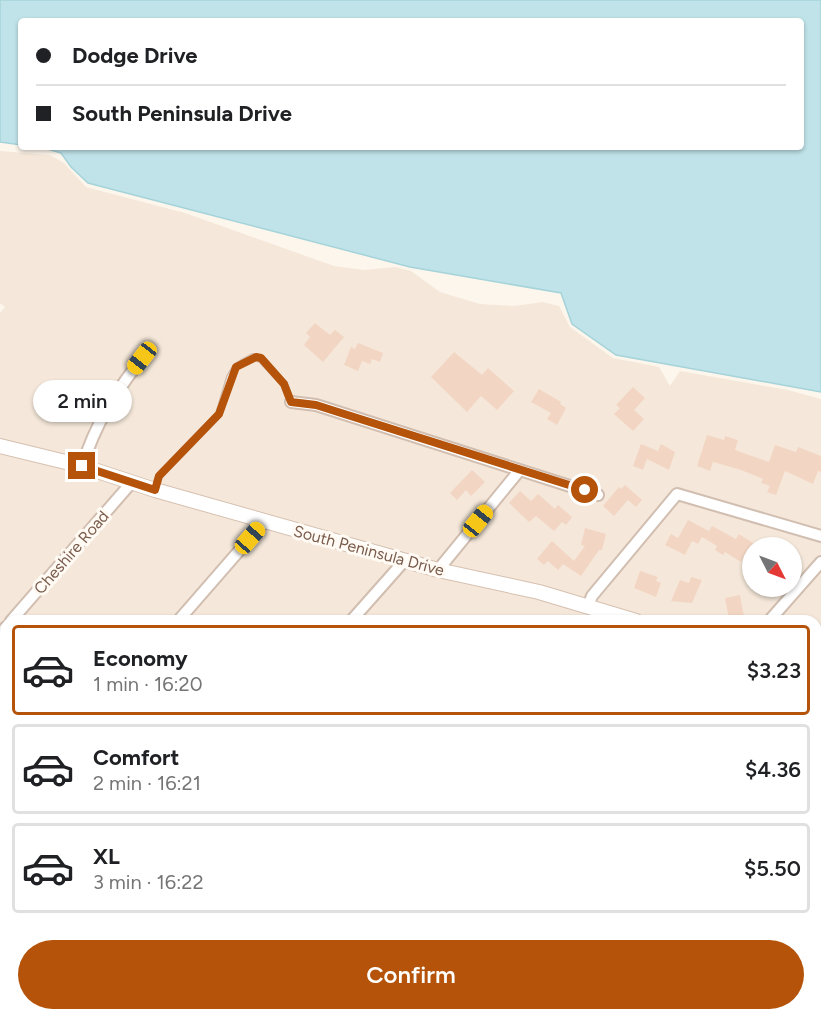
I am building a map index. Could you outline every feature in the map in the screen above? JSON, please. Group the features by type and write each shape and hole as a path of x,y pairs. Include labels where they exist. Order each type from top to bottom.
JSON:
{"main road":[{"name":"South Peninsula Drive","path":"0,446 82,466 155,490 405,561 539,592 617,615"}],"street":[{"path":"82,466 94,428 114,394 142,358"},
{"path":"291,402 316,405 598,495"},
{"path":"438,570 519,471"},
{"name":"Cheshire Road","path":"16,615 132,482"},
{"path":"588,606 592,596 677,494 821,536"},
{"path":"183,615 264,521"},
{"path":"356,615 405,561"},
{"path":"774,615 821,562"}],"lane":[{"path":"155,490 159,476 219,414 230,377 239,364 252,357 261,358 284,384 291,402"}],"shaded area":[{"path":"0,151 50,155 64,163 86,187 185,213 334,266 364,270 395,267 411,271 440,292 480,304 514,306 543,302 559,306 570,327 613,358 659,367 670,386 680,371 788,390 821,399 821,531 678,489 672,491 589,592 585,601 447,567 521,476 602,501 604,491 317,400 286,397 286,407 315,410 511,473 436,565 88,463 99,430 118,397 148,358 141,352 110,391 90,425 78,460 0,441 0,313 5,307 0,303"},
{"path":"0,450 80,471 122,485 10,615 0,615"},
{"path":"134,488 256,524 176,615 23,615"},
{"path":"679,499 821,541 821,554 802,576 802,537 742,537 742,597 783,597 767,615 631,615 595,604"},
{"path":"267,527 396,563 351,615 190,615"},
{"path":"407,566 538,597 600,615 365,615"},
{"path":"821,570 821,615 781,615 797,597 802,597 802,592"}],"water":[{"path":"0,0 821,0 821,392 616,355 572,324 561,293 410,267 88,183 71,167 61,153 51,150 804,150 804,18 18,18 18,145 0,142"}],"building":[{"path":"315,323 330,335 335,330 344,337 323,362 304,345 310,337 306,333"},
{"path":"358,343 383,353 380,362 372,359 370,364 362,361 358,371 344,365 351,347 355,349"},
{"path":"454,352 482,375 488,368 514,391 497,410 481,396 467,412 431,377"},
{"path":"633,387 645,398 634,410 644,419 633,431 614,414 620,408 616,405"},
{"path":"539,389 561,402 560,404 566,408 557,425 547,419 551,413 531,402"},
{"path":"707,435 724,440 725,436 738,440 735,450 769,462 775,445 796,452 798,447 821,456 821,472 818,471 813,484 785,471 776,495 767,492 770,486 761,483 763,479 741,470 713,462 710,471 697,466"},
{"path":"641,444 658,451 661,444 675,452 669,470 647,459 643,470 633,466"},
{"path":"472,470 485,482 471,496 466,490 457,500 450,493"},
{"path":"625,485 642,500 636,507 628,500 614,516 603,506 619,487 621,489"},
{"path":"520,491 531,501 538,494 555,509 558,505 572,517 566,525 562,522 554,531 536,516 529,522 509,503"},
{"path":"688,520 709,531 712,526 736,539 739,534 744,537 742,560 741,562 725,552 723,555 715,550 717,546 702,537 698,544 692,541 685,555 665,545 671,534 678,538"},
{"path":"585,528 606,534 602,550 599,550 581,576 563,564 558,570 548,561 544,565 537,559 552,541 574,561 585,546 581,545"},
{"path":"640,571 658,577 656,581 661,583 656,597 634,588"},
{"path":"691,577 702,580 692,603 671,601 680,580 689,583"},
{"path":"740,595 744,615 728,615 725,598"}],"route":[{"path":"82,466 155,490 159,476 188,443 219,414 226,397 230,377 236,367 256,357 261,358 284,384 291,402 316,405 585,490"}]}
